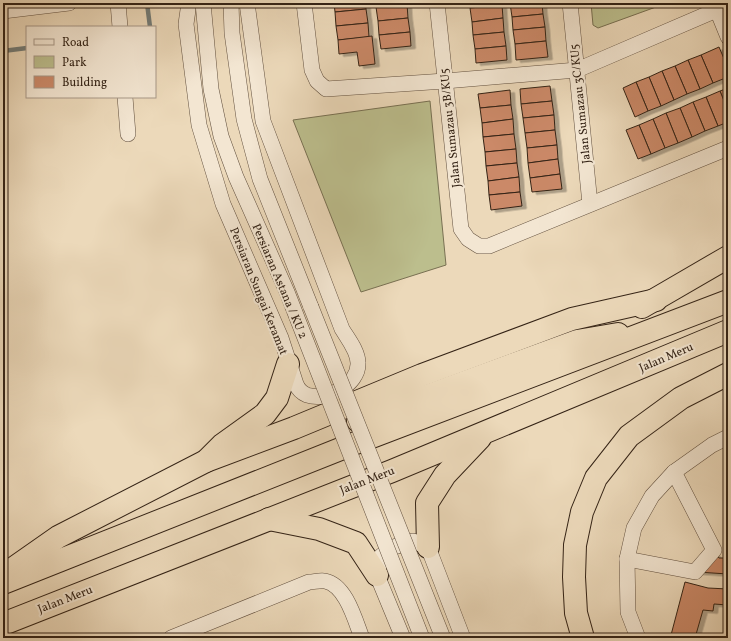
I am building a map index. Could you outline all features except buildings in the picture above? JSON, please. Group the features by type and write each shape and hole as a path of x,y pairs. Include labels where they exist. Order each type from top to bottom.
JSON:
{"highway":[{"path":"349,425 577,341 656,300 728,257"},
{"path":"3,576 58,537 206,460 294,428 422,375 572,319 656,300"},
{"path":"3,583 353,444 728,301"},
{"path":"577,341 664,326"},
{"name":"Jalan Meru","path":"3,624 485,432 728,331"},
{"path":"206,460 222,445 265,414 277,398 288,364"},
{"path":"583,638 576,613 574,578 575,545 582,512 596,478 629,436 681,398 728,374"},
{"path":"428,547 427,503 445,475 485,432"},
{"path":"269,519 319,529 356,543 377,575"}],"street":[{"path":"3,11 69,3"},
{"path":"118,3 120,26"},
{"name":"Persiaran Sungai Keramat","path":"189,3 186,24 199,125 223,204 281,338 288,364 299,390 307,395 317,396 330,394 339,391 354,379 358,364 355,352 342,329 263,121 247,3"},
{"name":"Persiaran Astana / KU 2","path":"203,3 211,89 221,136 236,177 287,292 349,425 443,638"},
{"name":"Persiaran Astana / KU 2","path":"231,3 232,33 244,119 260,178 349,425 422,638"},
{"path":"304,3 312,70 317,81 326,89 577,70 723,8 728,37"},
{"name":"Jalan Sumazau 3B/KU5","path":"437,3 461,229 468,239 479,246 489,246 590,204"},
{"name":"Jalan Sumazau 3C/KU5","path":"570,3 590,204"},
{"path":"125,98 128,134"},
{"path":"590,204 728,148"},
{"path":"638,638 628,612 627,559 634,528 652,496 674,472 712,445 728,437"},
{"path":"627,559 695,572 714,550 674,472"},
{"path":"403,638 377,575 381,556 394,547 413,541 428,547 463,638"},
{"path":"171,638 309,582 324,581 337,586 349,604 362,638"}],"green space":[{"path":"591,3 667,3 598,28 593,25"},
{"path":"430,101 446,265 361,292 293,120"}],"waterway":[{"path":"147,3 150,26"},
{"path":"3,51 26,48"}]}
